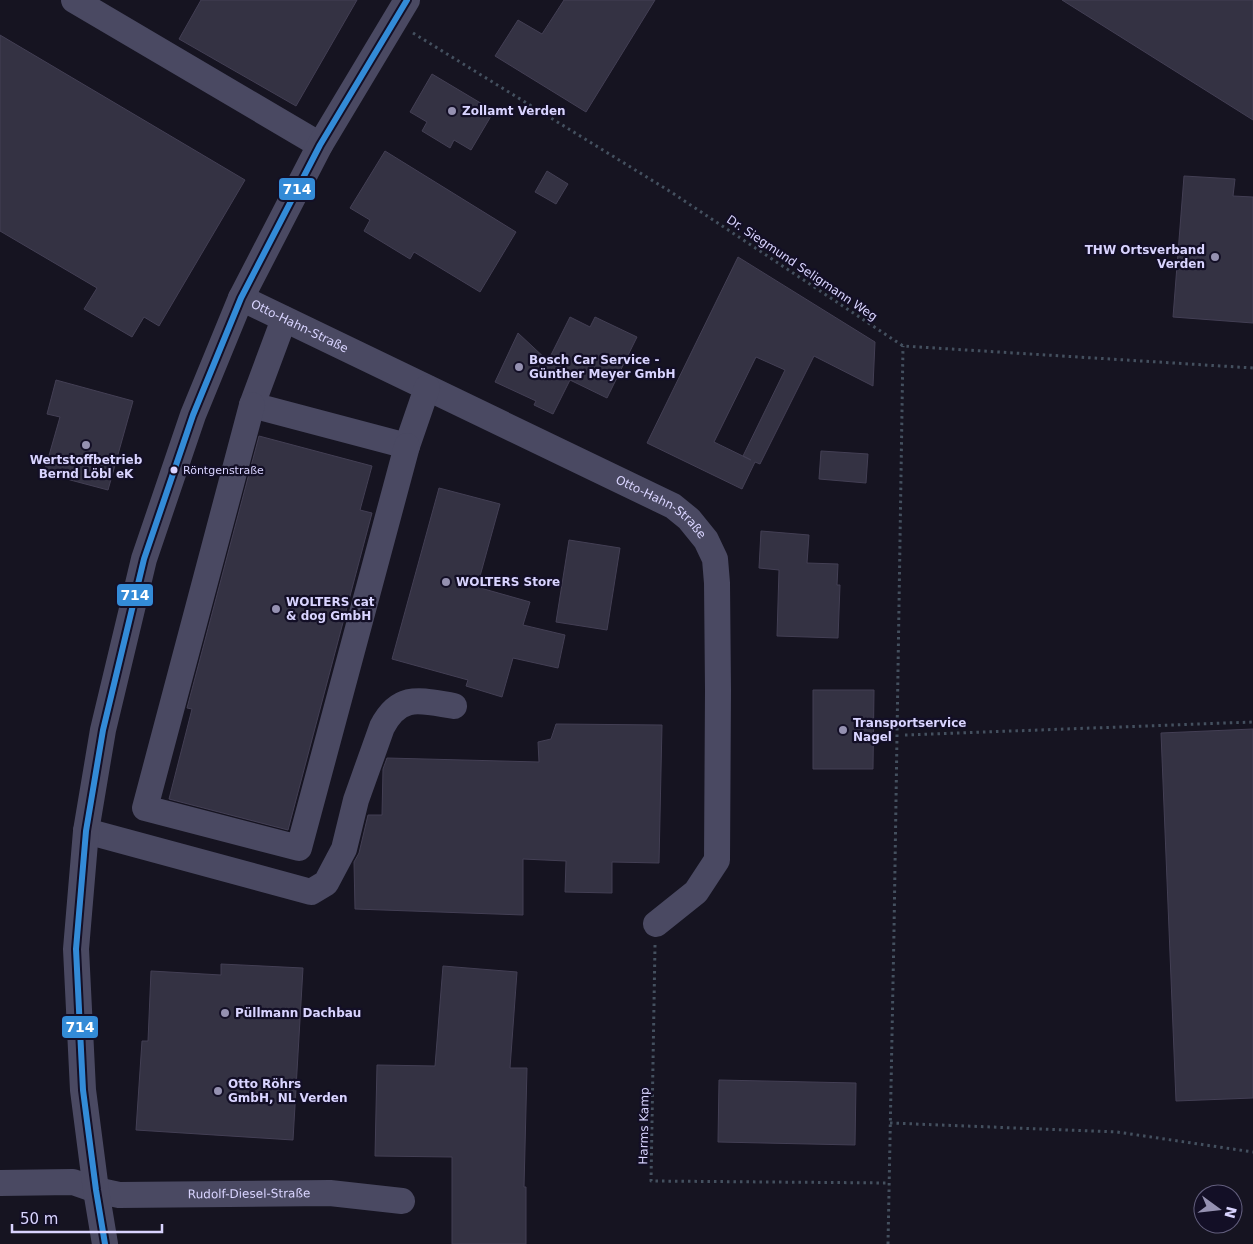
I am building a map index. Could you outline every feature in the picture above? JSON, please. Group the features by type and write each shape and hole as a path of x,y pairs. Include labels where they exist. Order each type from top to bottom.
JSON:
{"street":[{"path":"74,0 320,145"},
{"path":"105,1244 83,1090 76,949 86,831 103,730 144,560 193,416 241,298 320,145 400,10"},
{"name":"Otto-Hahn-Straße","path":"241,298 673,506 689,519 706,540 715,559 717,583 717,860 696,892 656,924"},
{"path":"284,319 252,405 145,808 299,848 407,446 427,388"},
{"path":"252,405 407,446"},
{"path":"86,831 311,892 326,882 344,849 356,800 382,727 388,716 399,706 416,700 454,706"},
{"name":"Rudolf-Diesel-Straße","path":"0,1183 73,1182 119,1195 330,1193 402,1201"}],"path":[{"name":"Dr. Siegmund Seligmann Weg","path":"400,10 902,346"},
{"path":"888,1244 902,346 1253,368"},
{"path":"905,735 1253,722"},
{"name":"Harms Kamp","path":"656,924 651,1181 889,1183"},
{"path":"890,1123 1117,1132 1253,1152"}],"building":[{"path":"201,0 357,0 296,106 179,39"},
{"path":"564,0 655,0 586,112 495,56 518,20 542,34"},
{"path":"1062,0 1253,0 1253,120"},
{"path":"0,35 245,180 159,326 144,317 132,337 84,309 97,288 0,231"},
{"name":"Zollamt Verden","path":"432,74 494,111 471,150 454,140 450,148 422,131 427,122 410,112"},
{"path":"385,151 516,232 480,292 414,252 410,259 364,231 370,220 350,208"},
{"path":"547,171 568,184 556,204 535,192"},
{"name":"THW Ortsverband Verden","path":"1184,176 1235,179 1233,196 1253,197 1253,323 1173,317"},
{"path":"738,257 875,342 873,386 814,356 760,464 755,462 742,489 647,443","holes":["756,357 785,370 743,456 751,460 714,442"]},
{"path":"570,317 590,327 595,317 637,337 607,398 570,380 553,414 534,405 536,401 495,382 518,333 548,361"},
{"name":"Wertstoffbetrieb Bernd Löbl eK","path":"56,380 133,401 108,490 44,473 60,417 47,414"},
{"name":"WOLTERS cat & dog GmbH","path":"259,436 372,466 360,510 372,513 288,830 169,799 192,709 187,708"},
{"path":"821,451 868,454 866,483 819,479"},
{"name":"WOLTERS Store","path":"439,488 500,504 477,587 530,602 523,625 565,635 558,668 513,658 502,697 466,686 468,680 392,659"},
{"path":"761,531 809,535 807,563 838,564 837,585 840,585 838,638 777,636 779,570 759,568"},
{"path":"569,540 620,548 607,630 556,622"},
{"name":"Transportservice Nagel","path":"813,690 874,690 873,769 813,769"},
{"path":"556,724 662,725 659,863 612,862 612,893 565,892 566,861 523,859 523,915 355,909 354,862 359,853 368,815 382,815 383,769 387,758 539,762 538,742 551,739"},
{"path":"1253,729 1253,1098 1176,1101 1161,733"},
{"path":"221,964 303,968 293,1140 136,1130 142,1041 148,1041 151,971 221,975"},
{"path":"443,966 517,972 510,1068 527,1068 524,1187 526,1187 526,1244 452,1244 452,1157 375,1156 377,1065 435,1066"},
{"path":"719,1080 856,1083 855,1145 718,1142"}],"transit line":[{"name":"714","path":"105,1244 83,1090 76,949 86,831 103,730 144,559 193,415 241,298 320,145 407,0"}],"place":[{"name":"Zollamt Verden","path":"452,111"},
{"name":"THW Ortsverband Verden","path":"1215,257"},
{"name":"Bosch Car Service - Günther Meyer GmbH","path":"519,367"},
{"name":"Wertstoffbetrieb Bernd Löbl eK","path":"86,445"},
{"name":"Röntgenstraße","path":"174,470"},
{"name":"WOLTERS Store","path":"446,582"},
{"name":"WOLTERS cat & dog GmbH","path":"276,609"},
{"name":"Transportservice Nagel","path":"843,730"},
{"name":"Püllmann Dachbau","path":"225,1013"},
{"name":"Otto Röhrs GmbH, NL Verden","path":"218,1091"}]}
